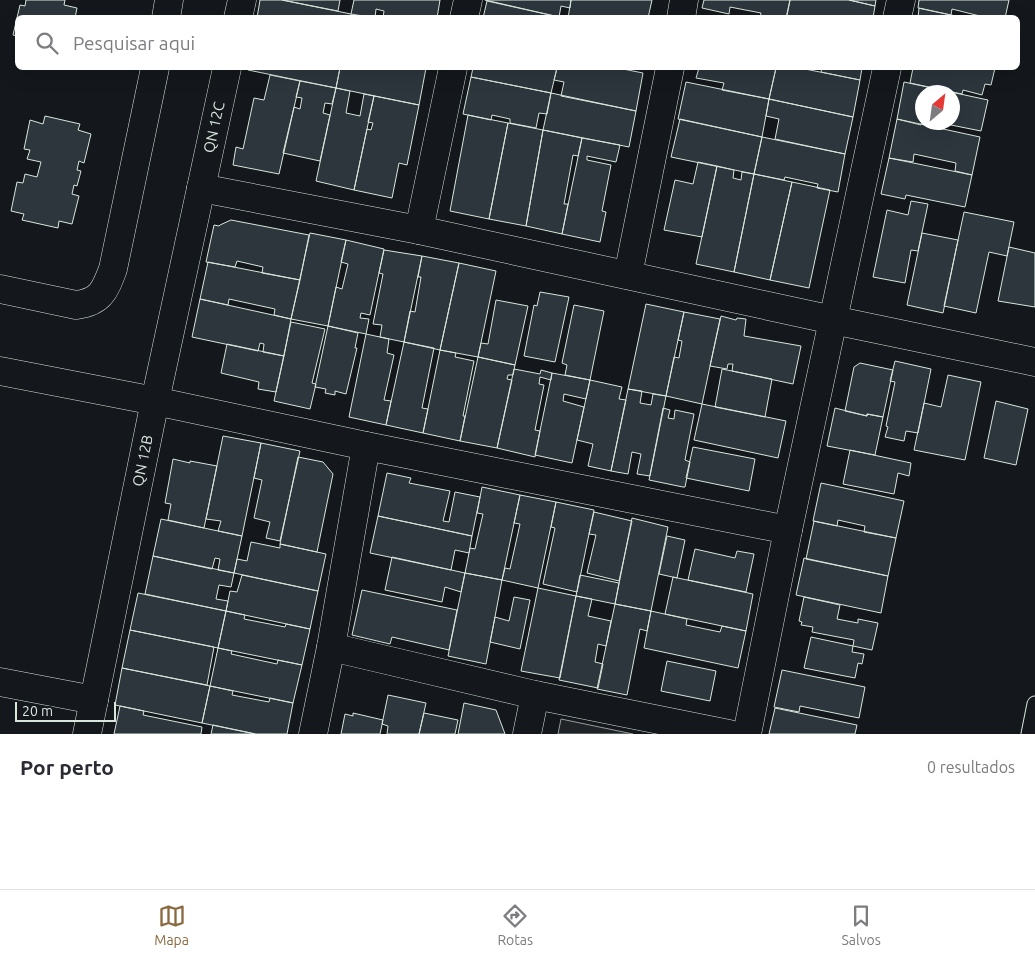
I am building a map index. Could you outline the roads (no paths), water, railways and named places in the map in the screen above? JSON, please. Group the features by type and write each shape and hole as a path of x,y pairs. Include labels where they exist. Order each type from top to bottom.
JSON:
{"street":[{"path":"166,15 169,0"},
{"path":"239,15 242,0"},
{"path":"465,15 468,0"},
{"path":"682,15 684,0"},
{"path":"898,15 901,0"},
{"path":"0,289 76,305 89,304 107,286 114,269 155,70"},
{"name":"QN 12C","path":"201,188 227,70"},
{"path":"419,230 454,70"},
{"path":"628,275 670,70"},
{"path":"747,734 788,530 887,70"},
{"path":"201,188 419,230 1035,362"},
{"name":"QN 12B","path":"87,734 201,188"},
{"path":"0,371 788,530"},
{"path":"313,734 331,647 366,446"},
{"path":"331,647 536,695 729,734"},
{"path":"0,682 94,700"},
{"path":"527,734 536,695"}],"lane":[{"path":"1029,734 1035,704"}]}
